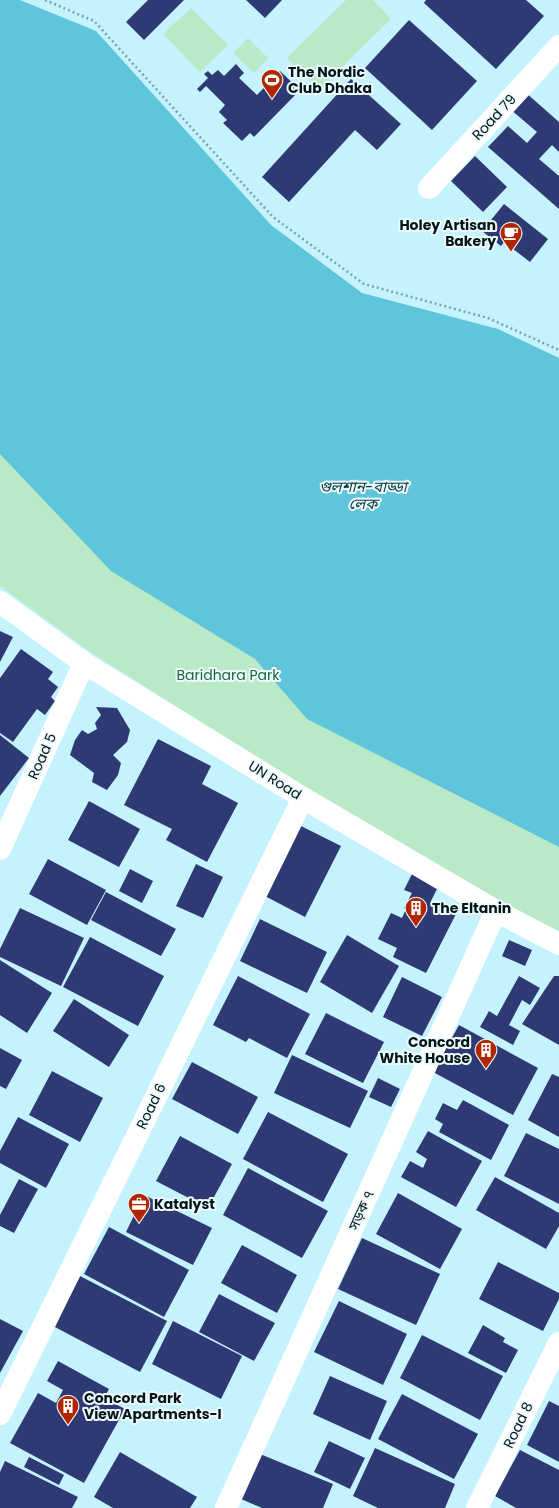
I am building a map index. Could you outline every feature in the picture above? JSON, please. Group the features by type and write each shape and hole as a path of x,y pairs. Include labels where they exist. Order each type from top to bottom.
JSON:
{"street":[{"name":"Road 79","path":"429,188 559,46"},
{"name":"UN Road","path":"0,602 84,663 303,798 496,911 559,944"},
{"name":"Road 5","path":"0,849 84,663"},
{"name":"Road 6","path":"0,1414 303,798"},
{"name":"সড়ক ৭","path":"226,1508 496,911"},
{"name":"Road 8","path":"477,1508 559,1343"}],"path":[{"path":"45,0 94,21 273,217 364,284 488,318 559,350"}],"green space":[{"path":"346,0 373,0 391,19 319,90 287,58"},
{"path":"191,8 228,45 200,72 163,34"},
{"path":"248,38 268,58 254,73 233,53"},
{"name":"Baridhara Park","path":"0,447 559,839 559,933 500,903 301,785 92,653 0,586"}],"water":[{"name":"গুলশান-বাড্ডা লেক","path":"0,0 20,0 96,31 271,225 362,293 498,329 559,358 559,847 307,719 255,659 111,571 0,454"}],"building":[{"path":"148,0 184,0 144,40 126,22"},
{"path":"246,0 282,0 265,18"},
{"path":"426,0 526,0 544,16 496,69 424,3"},
{"path":"409,20 477,81 432,130 365,68"},
{"path":"236,64 244,73 239,78 257,95 280,71 300,90 254,137 250,133 242,141 223,123 227,120 219,112 225,105 206,86 200,92 197,89 208,78 204,74 208,71 212,75 218,70 224,76"},
{"path":"351,79 401,124 377,150 355,130 289,202 262,177"},
{"path":"525,92 559,122 559,152 552,145 539,159 559,176 559,209 488,147 508,126 527,143 537,132 510,109"},
{"path":"475,156 507,187 483,212 451,181"},
{"path":"504,204 548,239 530,262 504,242 501,246 482,231"},
{"path":"0,631 13,637 0,662"},
{"path":"21,649 53,672 48,679 58,687 51,697 55,701 45,715 37,709 13,742 0,733 0,678"},
{"path":"96,707 117,708 130,730 127,742 113,755 121,763 118,775 107,790 92,782 94,773 70,755 75,740 82,730 88,734 97,729 95,723 101,715"},
{"path":"0,735 29,758 0,796"},
{"path":"158,739 211,766 202,784 238,803 207,862 166,840 172,829 124,805"},
{"path":"89,801 140,829 119,867 68,840"},
{"path":"297,824 341,846 305,917 261,894"},
{"path":"48,859 106,890 87,925 29,894"},
{"path":"196,864 223,877 203,918 176,906"},
{"path":"130,869 153,881 142,903 119,891"},
{"name":"The Eltanin","path":"412,874 438,887 431,901 456,914 426,973 393,957 397,948 378,939 391,913 402,918 406,909 404,908 412,893 404,890"},
{"path":"106,892 176,929 161,956 91,920"},
{"path":"20,908 84,938 61,986 0,957 0,949"},
{"path":"260,919 327,952 307,993 240,961"},
{"path":"347,935 399,966 372,1013 320,982"},
{"path":"90,937 164,976 138,1026 63,987"},
{"path":"509,940 532,950 525,966 502,956"},
{"path":"0,960 52,993 27,1033 0,1015"},
{"path":"238,976 310,1014 287,1058 249,1038 246,1042 213,1025"},
{"path":"519,976 540,988 530,1005 522,1000 509,1025 520,1031 513,1045 480,1027 489,1011 497,1016"},
{"path":"554,976 559,976 559,1045 522,1024"},
{"path":"402,977 442,997 422,1036 383,1017"},
{"path":"74,999 129,1035 109,1067 53,1031"},
{"path":"326,1013 384,1042 363,1083 305,1054"},
{"name":"Concord White House","path":"459,1025 538,1068 513,1115 433,1072"},
{"path":"0,1048 22,1060 6,1089 0,1086"},
{"path":"292,1055 368,1091 350,1128 274,1093"},
{"path":"192,1062 258,1097 238,1134 172,1099"},
{"path":"52,1071 103,1098 80,1142 29,1115"},
{"path":"552,1074 559,1077 559,1137 528,1120"},
{"path":"378,1078 400,1089 391,1107 369,1097"},
{"path":"463,1100 509,1125 491,1160 439,1132 443,1124 435,1119 443,1103 457,1110"},
{"path":"268,1112 348,1154 323,1202 243,1159"},
{"path":"18,1117 69,1144 46,1188 0,1163 0,1151"},
{"path":"428,1131 482,1161 456,1207 401,1177 410,1161 423,1168 427,1159 416,1152"},
{"path":"526,1133 559,1149 559,1204 504,1176"},
{"path":"180,1136 232,1164 208,1208 156,1181"},
{"path":"248,1168 328,1211 302,1258 223,1215"},
{"path":"495,1177 559,1213 559,1226 546,1249 476,1210"},
{"path":"19,1179 38,1189 14,1233 0,1226 0,1215"},
{"path":"398,1193 462,1229 440,1269 376,1234"},
{"path":"144,1195 212,1228 193,1265 126,1232"},
{"path":"109,1227 189,1270 164,1317 84,1274"},
{"path":"362,1238 440,1274 416,1325 338,1289"},
{"path":"242,1245 297,1275 277,1313 221,1283"},
{"path":"498,1262 559,1293 559,1299 543,1331 479,1299"},
{"path":"80,1276 167,1321 140,1372 53,1326"},
{"path":"219,1294 275,1323 254,1361 199,1332"},
{"path":"339,1301 407,1334 383,1385 314,1352"},
{"path":"0,1319 23,1331 0,1373"},
{"path":"173,1321 242,1356 221,1399 152,1364"},
{"path":"483,1325 505,1338 503,1342 518,1350 506,1373 468,1353"},
{"path":"422,1335 503,1376 480,1420 400,1378"},
{"name":"Concord Park View Apartments-I","path":"58,1361 109,1389 104,1398 125,1409 84,1483 10,1443 38,1393 56,1403 63,1390 47,1381"},
{"path":"330,1376 387,1401 370,1440 313,1414"},
{"path":"402,1394 478,1434 454,1479 378,1439"},
{"path":"549,1401 559,1406 559,1462 527,1445"},
{"path":"329,1441 365,1458 350,1489 314,1472"},
{"path":"375,1448 455,1484 445,1508 378,1508 353,1496"},
{"path":"520,1450 559,1470 559,1508 516,1508 495,1496"},
{"path":"120,1452 197,1497 190,1508 113,1508 94,1497"},
{"path":"260,1454 333,1484 323,1508 262,1508 241,1499"},
{"path":"29,1457 64,1475 59,1485 24,1467"},
{"path":"5,1461 78,1497 72,1508 0,1508 0,1472"}],"place":[{"name":"The Nordic Club Dhaka","path":"272,100"},
{"name":"Holey Artisan Bakery","path":"511,252"},
{"name":"The Eltanin","path":"416,928"},
{"name":"Concord White House","path":"486,1070"},
{"name":"Katalyst","path":"139,1224"},
{"name":"Concord Park View Apartments-I","path":"68,1426"}]}
